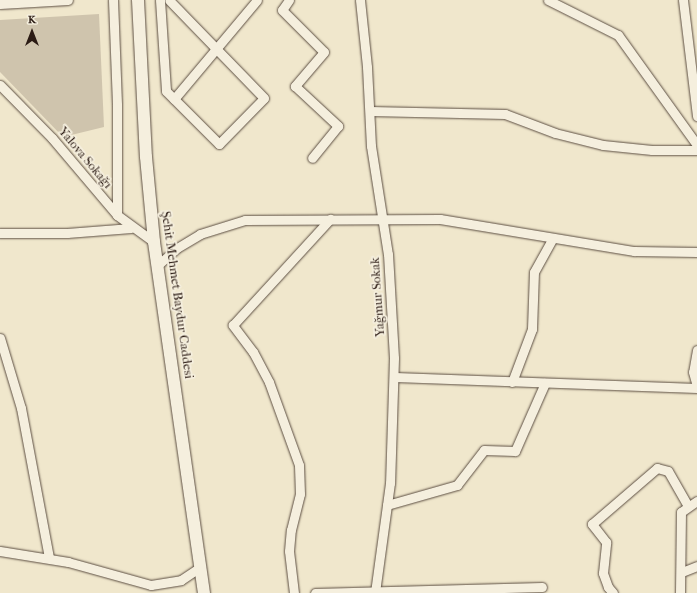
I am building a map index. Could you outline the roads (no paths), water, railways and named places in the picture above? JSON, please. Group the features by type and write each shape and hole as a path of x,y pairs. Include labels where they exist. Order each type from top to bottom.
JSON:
{"street":[{"path":"0,4 68,0"},
{"path":"113,0 117,105 117,215"},
{"name":"Şehit Mehmet Baydur Caddesi","path":"138,0 146,157 154,242 204,593"},
{"path":"160,0 166,91 219,144 264,98 216,46 170,0"},
{"path":"174,99 216,46 257,0"},
{"path":"289,0 282,10 324,52 295,86 338,126 312,158"},
{"name":"Yağmur Sokak","path":"360,0 370,111 371,146 384,219 391,288 394,377 392,453 387,505 375,592"},
{"path":"548,0 618,35 697,145"},
{"path":"684,0 697,116"},
{"name":"Yalova Sokağı","path":"0,85 52,138 117,215 131,228 154,242"},
{"path":"370,111 505,114 555,134 592,143 646,150 697,150"},
{"path":"294,593 289,546 300,494 299,465 269,382 253,352 233,325 330,219"},
{"path":"158,265 188,241 228,224 246,220 440,219 634,251 697,252"},
{"path":"0,233 67,233 131,228"},
{"path":"512,382 532,329 534,272 553,238"},
{"path":"0,338 22,408 50,558"},
{"path":"394,377 697,387 693,372 697,350"},
{"path":"387,505 457,485 484,450 515,451 545,383"},
{"path":"613,593 608,587 603,574 606,542 592,524 657,468 668,471 688,506"},
{"path":"680,593 682,572 681,512 697,501"},
{"path":"0,551 50,558 151,585 181,580 200,567"},
{"path":"682,572 697,566"},
{"path":"315,593 542,587"}]}
